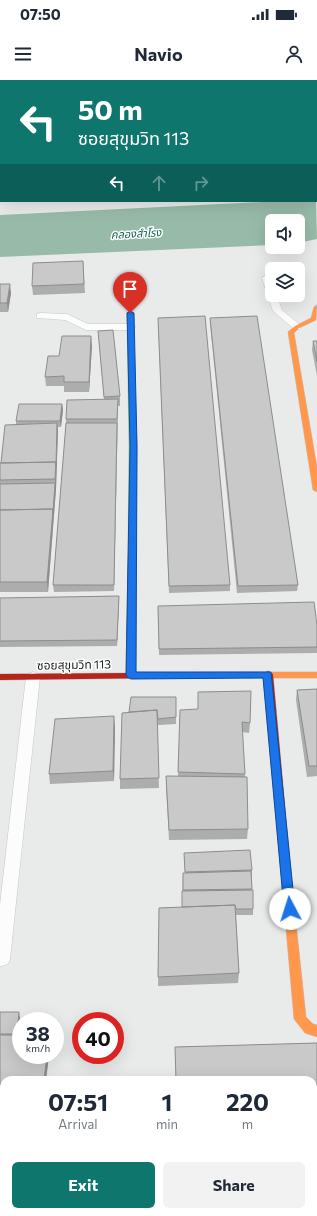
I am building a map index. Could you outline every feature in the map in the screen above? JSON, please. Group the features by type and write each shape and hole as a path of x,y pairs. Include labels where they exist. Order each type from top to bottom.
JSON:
{"street":[{"path":"317,307 314,319 297,327 291,332 317,490"},
{"path":"130,313 134,446 131,676"},
{"path":"268,674 300,1019 309,1029 317,1031"},
{"name":"ซอยสุขุมวิท 113","path":"0,677 317,674"}],"lane":[{"path":"275,302 278,311 297,327"},
{"path":"40,316 67,317 86,327 131,327"},
{"path":"2,959 33,677"}],"water":[{"name":"คลองสำโรง","path":"263,202 316,202 317,239 305,242 305,214 265,214 265,245 0,257 0,215"}],"building":[{"path":"83,261 84,284 32,286 33,263"},
{"path":"0,284 10,284 7,303 0,303"},
{"path":"205,316 230,585 169,586 158,318"},
{"path":"257,316 298,585 238,586 210,318"},
{"path":"113,330 120,396 104,397 98,331"},
{"path":"62,336 91,336 89,382 64,382 64,376 45,377 48,356 59,356"},
{"path":"313,341 317,341 317,361"},
{"path":"118,399 117,419 66,419 67,400"},
{"path":"19,404 62,404 60,421 16,421"},
{"path":"57,423 56,466 56,462 1,463 5,425"},
{"path":"66,423 117,423 114,585 53,585"},
{"path":"56,462 55,479 0,480 0,463"},
{"path":"55,483 53,513 53,509 0,510 0,484"},
{"path":"53,509 47,582 0,582 0,510"},
{"path":"119,596 117,640 0,641 0,598"},
{"path":"314,602 317,625 317,647 159,649 158,606"},
{"path":"317,689 317,766 309,766 297,690"},
{"path":"251,691 250,723 242,722 245,774 178,772 180,710 198,709 198,692"},
{"path":"131,697 176,697 176,717 158,719 157,710 129,712"},
{"path":"157,710 159,778 120,779 122,713"},
{"path":"114,716 113,771 49,774 55,719"},
{"path":"166,776 247,777 248,829 169,830"},
{"path":"250,850 252,870 185,872 184,853"},
{"path":"251,871 252,889 183,890 183,873"},
{"path":"253,890 253,909 236,909 235,905 182,907 182,891"},
{"path":"235,905 239,973 158,977 159,908"},
{"path":"0,1012 12,1012 12,1034 0,1034"},
{"path":"0,1035 12,1035 12,1064 46,1064 44,1076 0,1076"},
{"path":"317,1043 317,1076 176,1076 175,1047"}],"traffic: fast":[{"path":"130,313 133,446 132,554"}],"traffic: slow":[{"path":"317,307 314,319 297,327 291,332 317,490"},
{"path":"247,675 317,675"},
{"path":"288,895 300,1019 309,1029 317,1031"}],"traffic: jam":[{"path":"131,676 132,554"},
{"path":"268,674 288,895"},
{"path":"0,677 247,675"}],"route":[{"path":"130,313 134,446 131,676 268,674 290,909"}]}
